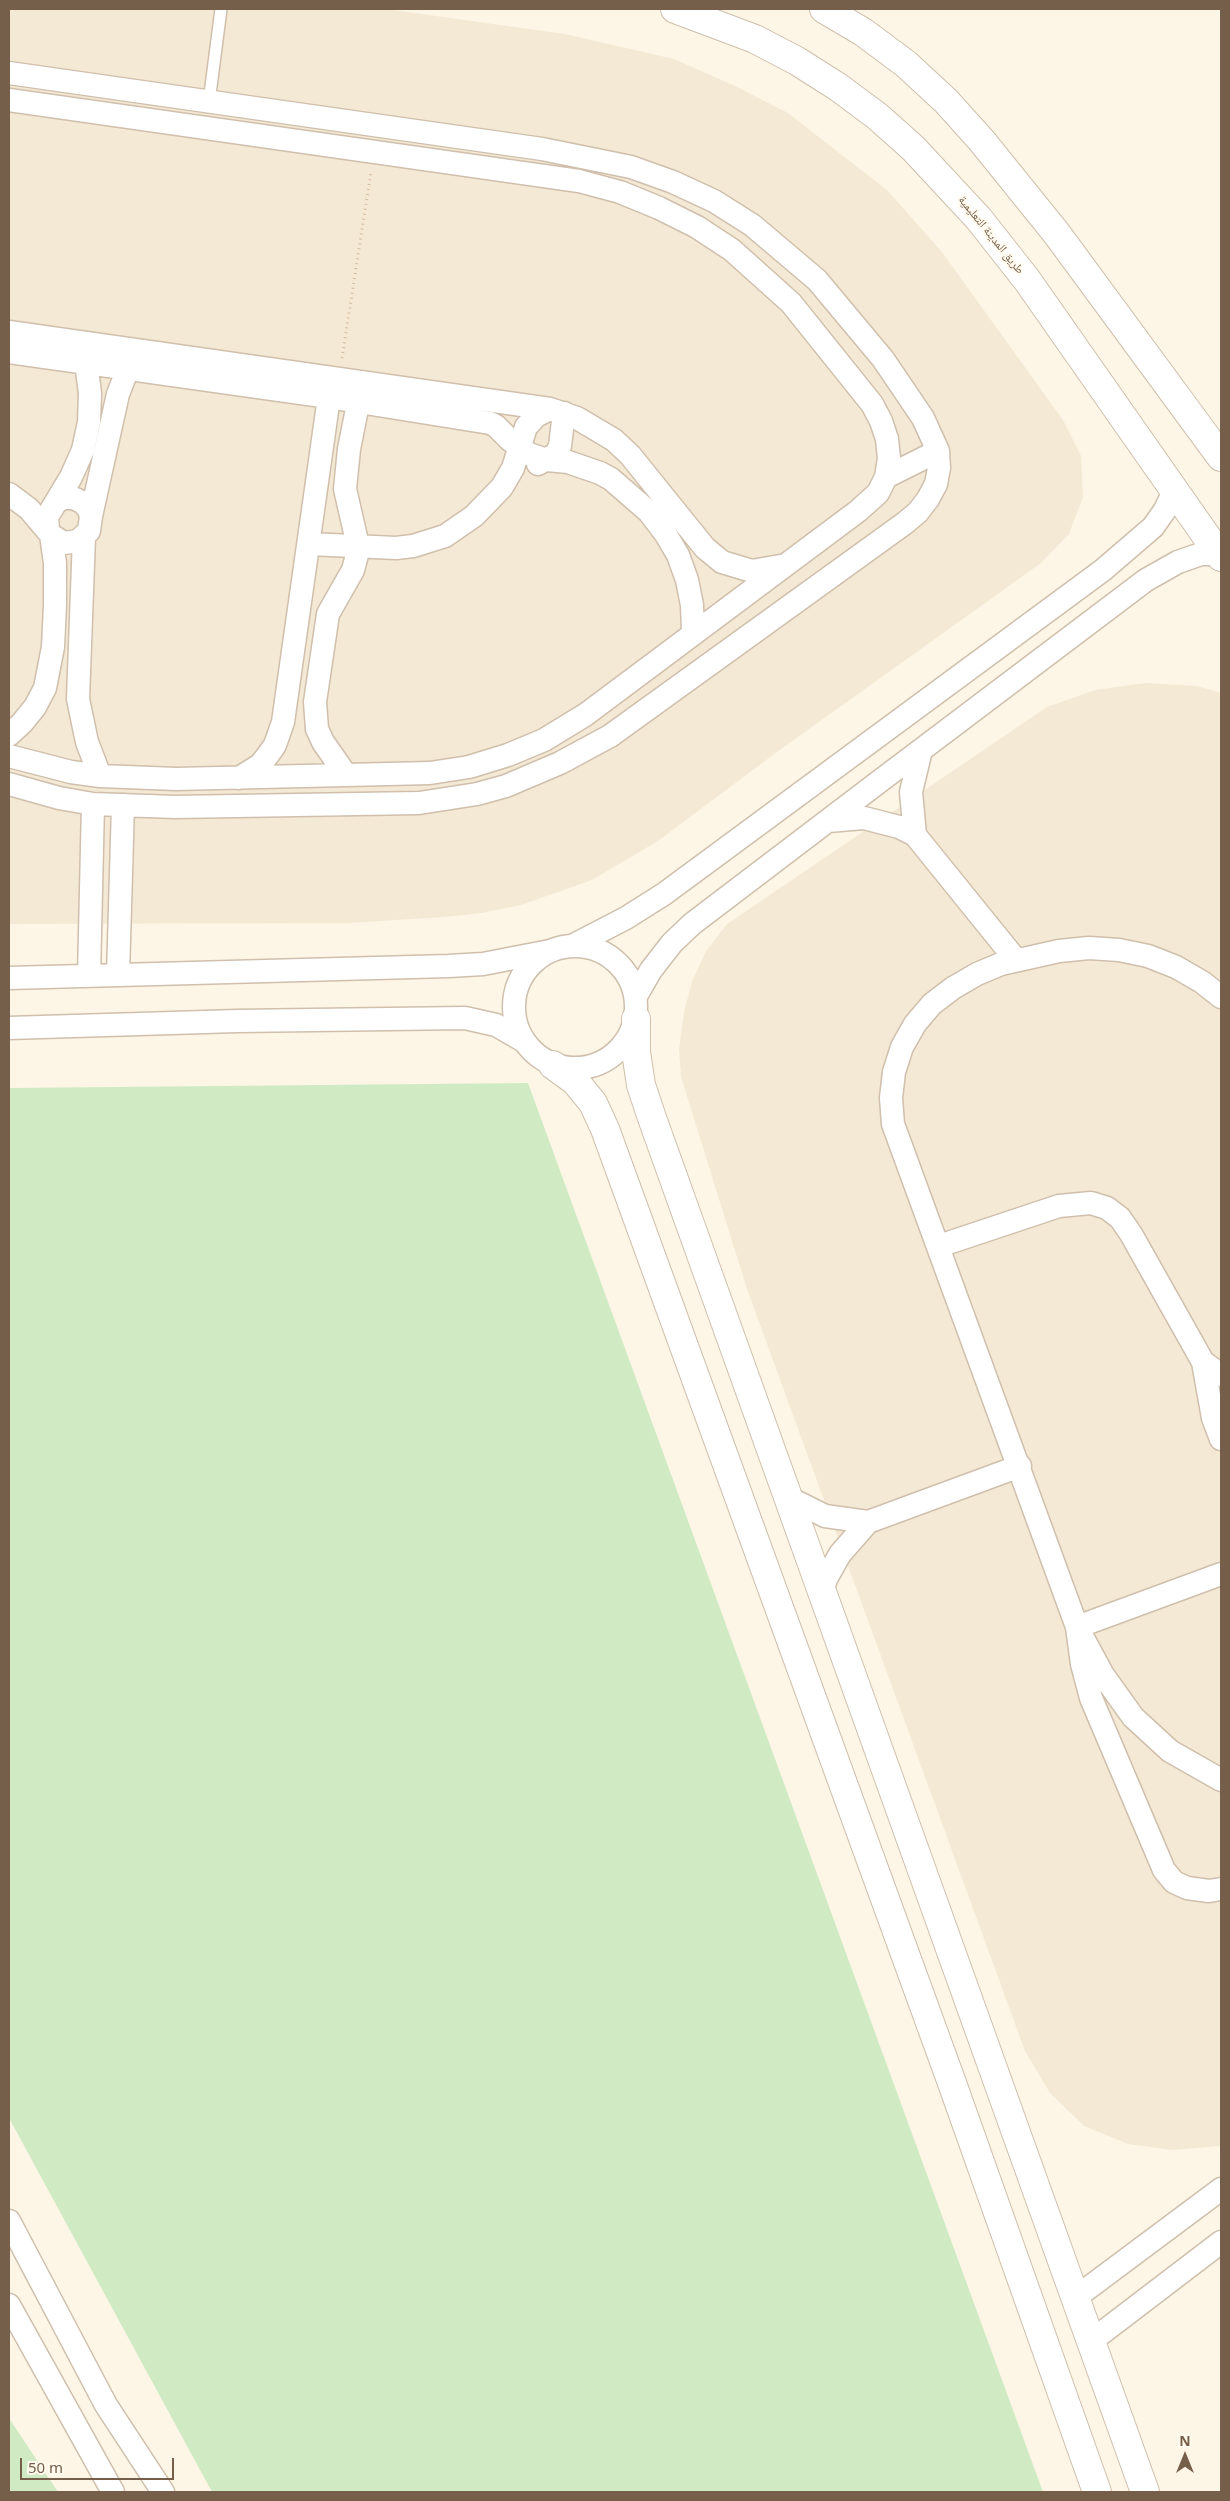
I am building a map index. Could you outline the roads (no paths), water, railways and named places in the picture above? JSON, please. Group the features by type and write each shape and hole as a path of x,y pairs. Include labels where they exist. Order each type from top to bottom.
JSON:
{"street":[{"name":"طريق المدينة التعليمية","path":"675,9 754,39 797,61 838,87 877,116 913,148 979,219 1027,280 1220,555"},
{"path":"824,9 862,32 906,64 946,101 982,140 1058,234 1221,457"},
{"path":"9,73 542,149 631,167 673,182 714,201 752,225 817,280 905,390 933,435 938,451 936,484 918,512 610,736 560,763 506,786 449,800 419,803 175,807 93,804 59,798 9,784"},
{"path":"9,100 276,140 374,151 579,181 620,192 659,208 704,232 732,250 791,303 847,370 882,421 887,439 889,458 886,477 878,493 858,511 585,715 544,740 508,755 469,767 430,773 176,780 100,776 43,766 9,756"},
{"path":"276,140 280,112"},
{"path":"791,303 817,280"},
{"path":"9,332 77,341 131,360"},
{"path":"9,734 22,723 35,707 45,688 52,647 55,606 55,570 47,517 72,477 83,450 89,422 90,393 86,364 77,341"},
{"path":"9,352 86,364 131,360 333,384 483,421 496,426 520,448 548,460 568,462 600,473 611,479 649,512 665,533 684,572 692,605 693,633"},
{"path":"100,776 87,742 78,699 88,527 118,394 131,360"},
{"path":"240,778 260,764 268,755 280,734 333,384"},
{"path":"361,392 557,411 596,428 630,455 682,522 717,559 732,566 752,571 784,565"},
{"path":"346,775 323,742 317,728 315,702 328,614 352,570 357,547 345,489 349,449 361,392"},
{"path":"309,544 357,547 413,546 445,536 460,528 480,511 502,487 526,470 548,460 560,446 557,411"},
{"path":"502,487 513,468 520,448 522,434 530,421 557,411"},
{"path":"886,477 938,451"},
{"path":"9,978 449,966 483,964 572,946 626,918 664,894 1103,570 1153,527 1165,510 1174,491"},
{"path":"9,494 30,509 50,532 64,543 71,543 88,527"},
{"path":"56,502 64,498 73,498 82,502 88,527"},
{"path":"553,1065 575,1069 595,1065 613,1056 628,1038 636,1008 651,970 672,943 692,924 1146,580 1178,562 1201,554 1220,555"},
{"path":"544,740 560,763"},
{"path":"916,835 911,792 916,763 921,750"},
{"path":"175,807 176,780"},
{"path":"89,976 93,804"},
{"path":"118,975 123,805"},
{"path":"828,821 864,818 899,827 916,835 1016,960"},
{"path":"572,946 594,948 613,959 628,975 636,1008 636,1052 641,1085 1145,2492"},
{"path":"1221,997 1202,982 1176,967 1148,956 1119,950 1088,948 1059,951 1016,960 977,974 932,1004 910,1032 902,1047 894,1072 891,1098 893,1124 1020,1466 1077,1627 1103,1675 1133,1716 1170,1751 1221,1780"},
{"path":"522,1040 513,1015 514,996 520,979 531,964 550,951"},
{"path":"9,1028 237,1021 465,1018 496,1025 522,1040 534,1053 575,1081 593,1103 604,1128 942,2055 1097,2492"},
{"path":"938,1246 1059,1206 1091,1203 1107,1208 1120,1218 1131,1234 1203,1362 1213,1418 1221,1439"},
{"path":"1203,1362 1221,1375"},
{"path":"787,1497 825,1516 868,1522 1020,1466"},
{"path":"822,1592 840,1554 868,1522"},
{"path":"1077,1627 1221,1574"},
{"path":"1077,1627 1082,1664 1091,1698 1164,1870 1174,1882 1187,1888 1221,1889"},
{"path":"1075,2298 1221,2189"},
{"path":"9,2221 106,2405 163,2492"},
{"path":"1090,2342 1221,2242"},
{"path":"9,2305 113,2492"}],"lane":[{"path":"209,102 221,9"}]}
